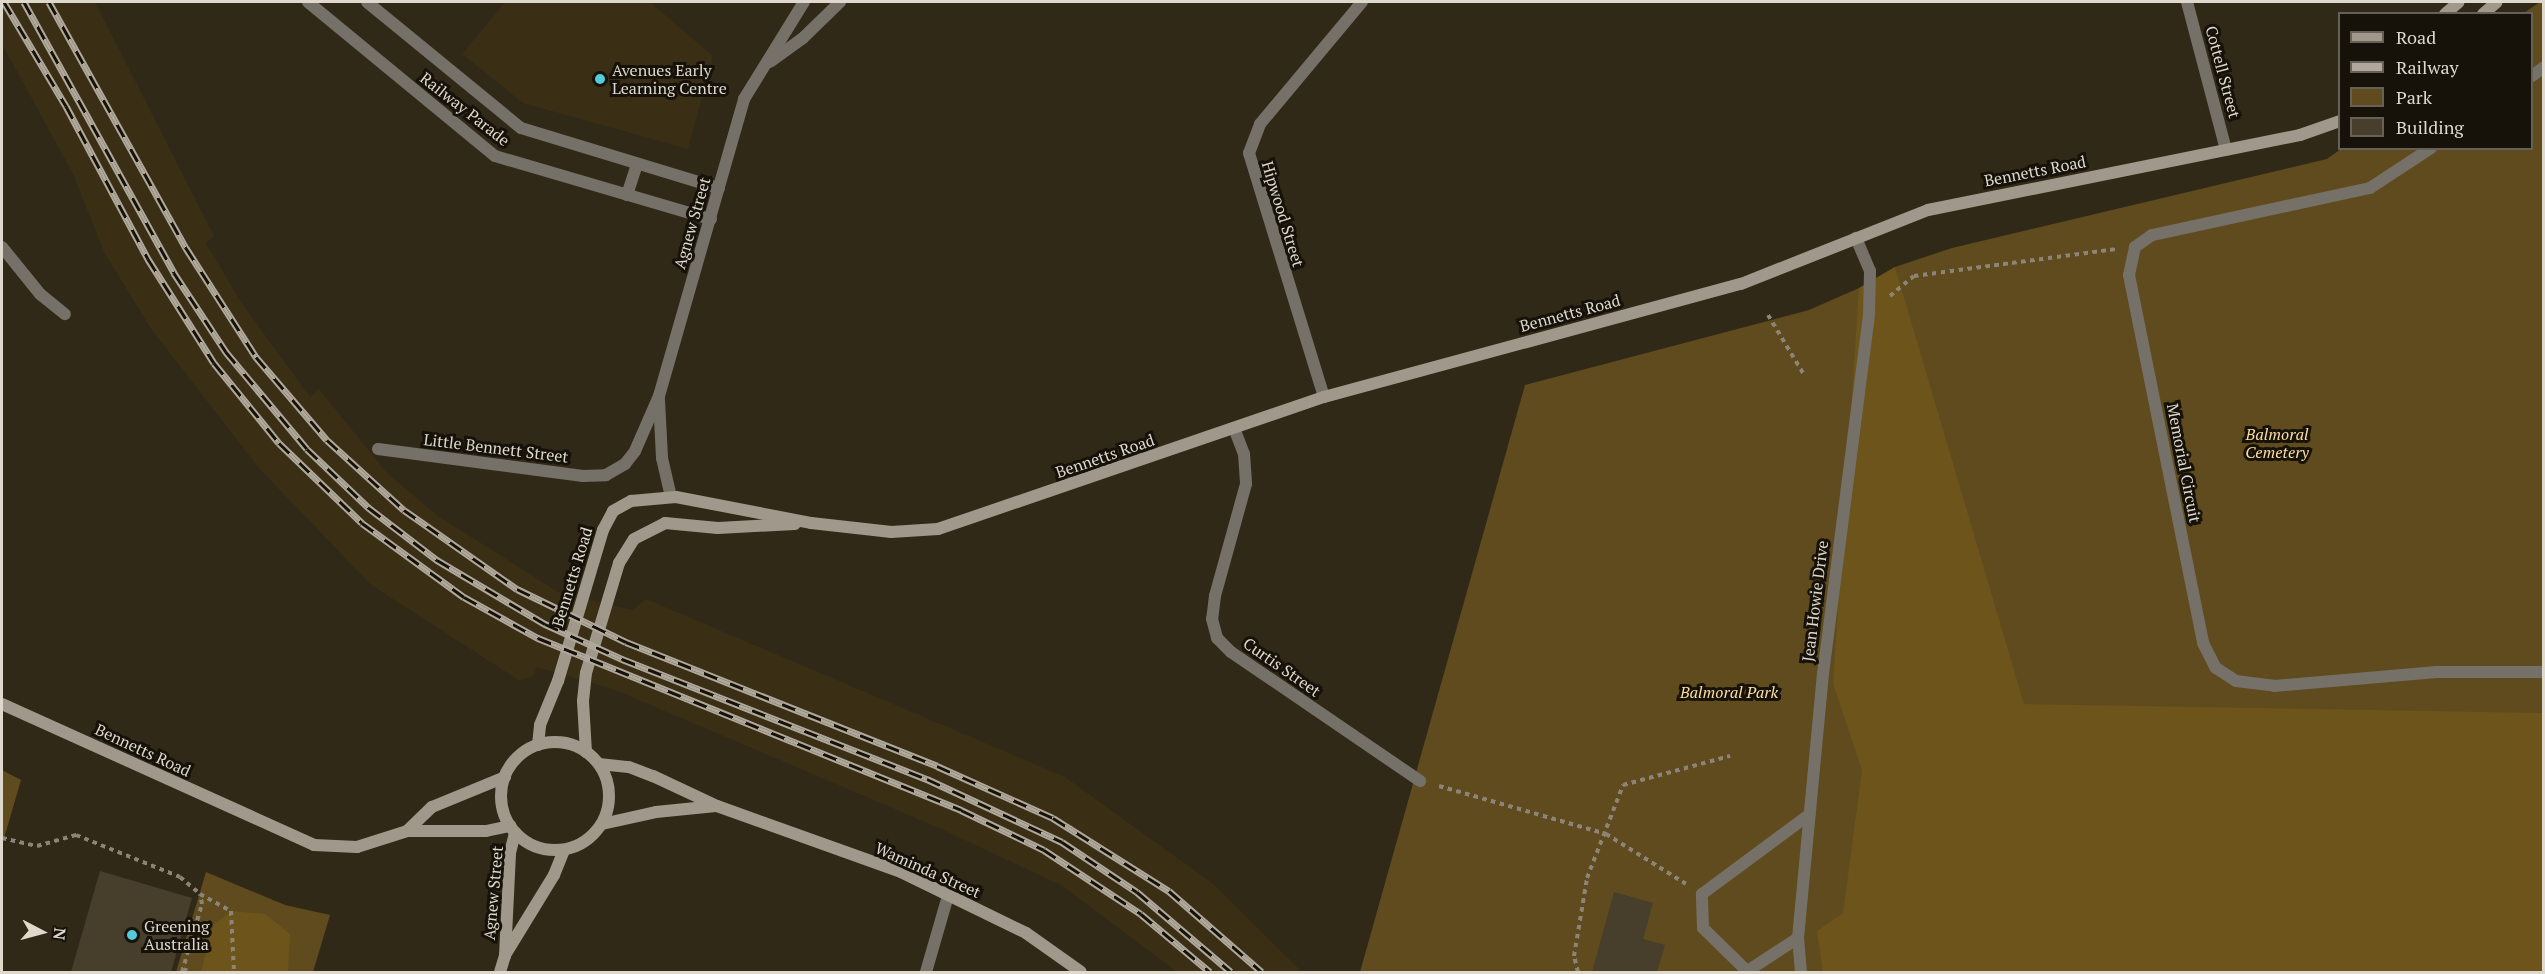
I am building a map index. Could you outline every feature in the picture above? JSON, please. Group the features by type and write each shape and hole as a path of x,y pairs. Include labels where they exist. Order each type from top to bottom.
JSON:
{"main road":[{"path":"2447,12 2459,2"},
{"path":"2485,12 2497,2"},
{"name":"Bennetts Road","path":"538,745 540,725 558,681 603,530 613,511 637,499 672,496 811,523 891,532 938,529 1324,397 1742,284 1938,208 2300,135 2338,122"},
{"name":"Bennetts Road","path":"586,752 584,689 608,598 627,546 657,524 729,528 811,523"},
{"name":"Bennetts Road","path":"2,704 308,844 357,847 407,831 513,830"},
{"path":"554,742 586,752 598,764 609,793 602,824 592,836 564,850 538,847 513,830 501,794 505,777 524,752 538,745 554,742"},
{"name":"Waminda Street","path":"598,764 629,767 717,806 901,872 1026,933 1081,972"},
{"name":"Bennetts Road","path":"407,831 432,807 505,777"},
{"name":"Waminda Street","path":"602,824 656,812 717,806"},
{"name":"Agnew Street","path":"505,956 513,830"},
{"name":"Agnew Street","path":"500,972 505,956 554,876 564,850"}],"street":[{"name":"Railway Parade","path":"308,2 487,151 507,161 711,219"},
{"name":"Railway Parade","path":"367,2 521,128 719,188"},
{"name":"Agnew Street","path":"610,474 635,451 658,396 744,99 804,2"},
{"name":"Agnew Street","path":"766,65 803,38 840,2"},
{"name":"Hipwood Street","path":"1324,397 1270,230 1249,149 1260,124 1362,2"},
{"name":"Cottell Street","path":"2187,2 2226,150"},
{"path":"2135,247 2152,235 2370,188 2428,150"},
{"path":"627,195 637,164"},
{"name":"Jean Howie Drive","path":"1801,972 1798,938 1823,674 1869,313 1870,271 1856,238"},
{"path":"2,247 40,294 65,314"},
{"name":"Memorial Circuit","path":"2135,247 2129,275 2203,643 2216,668 2236,681 2274,686 2436,672 2544,672"},
{"name":"Agnew Street","path":"658,396 662,458 672,496"},
{"name":"Curtis Street","path":"1234,428 1244,454 1246,484 1215,596 1212,619 1217,638 1231,652 1420,781"},
{"name":"Little Bennett Street","path":"378,449 583,476 610,474"},
{"path":"1798,938 1747,972 1703,928 1702,894 1810,814"},
{"path":"926,972 948,896"}],"path":[{"path":"1869,313 1914,276 2135,247"},
{"path":"1768,315 1803,373"},
{"path":"1578,972 1574,956 1587,878 1606,834 1623,785 1730,756"},
{"path":"1420,781 1606,834 1702,894"},
{"path":"2,838 37,846 76,835 180,877 200,894 231,911 234,972"},
{"path":"191,972 183,971 202,904 200,894"}],"shaded area":[{"path":"2,2 95,2 214,236 206,243 241,302 310,397 319,389 387,473 438,516 558,592 633,610 646,599 1065,777 1212,883 1302,972 1177,972 1061,885 937,827 613,689 537,667 533,676 520,681 370,584 259,468 152,330 105,254 73,174 2,44"},
{"name":"Avenues Early Learning Centre","path":"505,2 650,2 713,56 688,149 523,103 462,54"},
{"path":"1895,267 2024,704 2543,713 2543,972 1823,972 1817,931 1843,913 1862,770 1833,683 1859,288"},
{"path":"231,911 265,914 290,934 288,972 201,972 213,925"}],"green space":[{"name":"Balmoral Park","path":"2543,2 2543,972 1360,972 1525,385 1809,310 1859,288 1895,267 1952,248 2327,159 2340,150 2533,150 2533,12 2525,12"},
{"path":"2,770 21,780 2,845"},
{"path":"206,872 285,905 330,915 313,972 176,972"}],"building":[{"name":"Greening Australia","path":"100,871 192,898 171,972 71,972"},
{"path":"1614,892 1653,903 1643,939 1665,945 1657,972 1592,972"}],"railway":[{"path":"4,2 66,106 148,259 214,363 279,443 362,523 464,597 538,638 961,810 1044,850 1141,914 1210,972"},
{"path":"24,2 174,273 226,352 307,449 369,508 437,560 545,624 622,659 927,779 1062,842 1137,892 1231,972"},
{"path":"49,2 186,248 256,357 327,440 404,510 517,589 626,642 937,766 1053,818 1169,891 1262,972"}],"place":[{"name":"Avenues Early Learning Centre","path":"600,79"},
{"name":"Greening Australia","path":"132,935"}],"park label":[{"name":"Balmoral Cemetery","path":"2277,443"}]}
